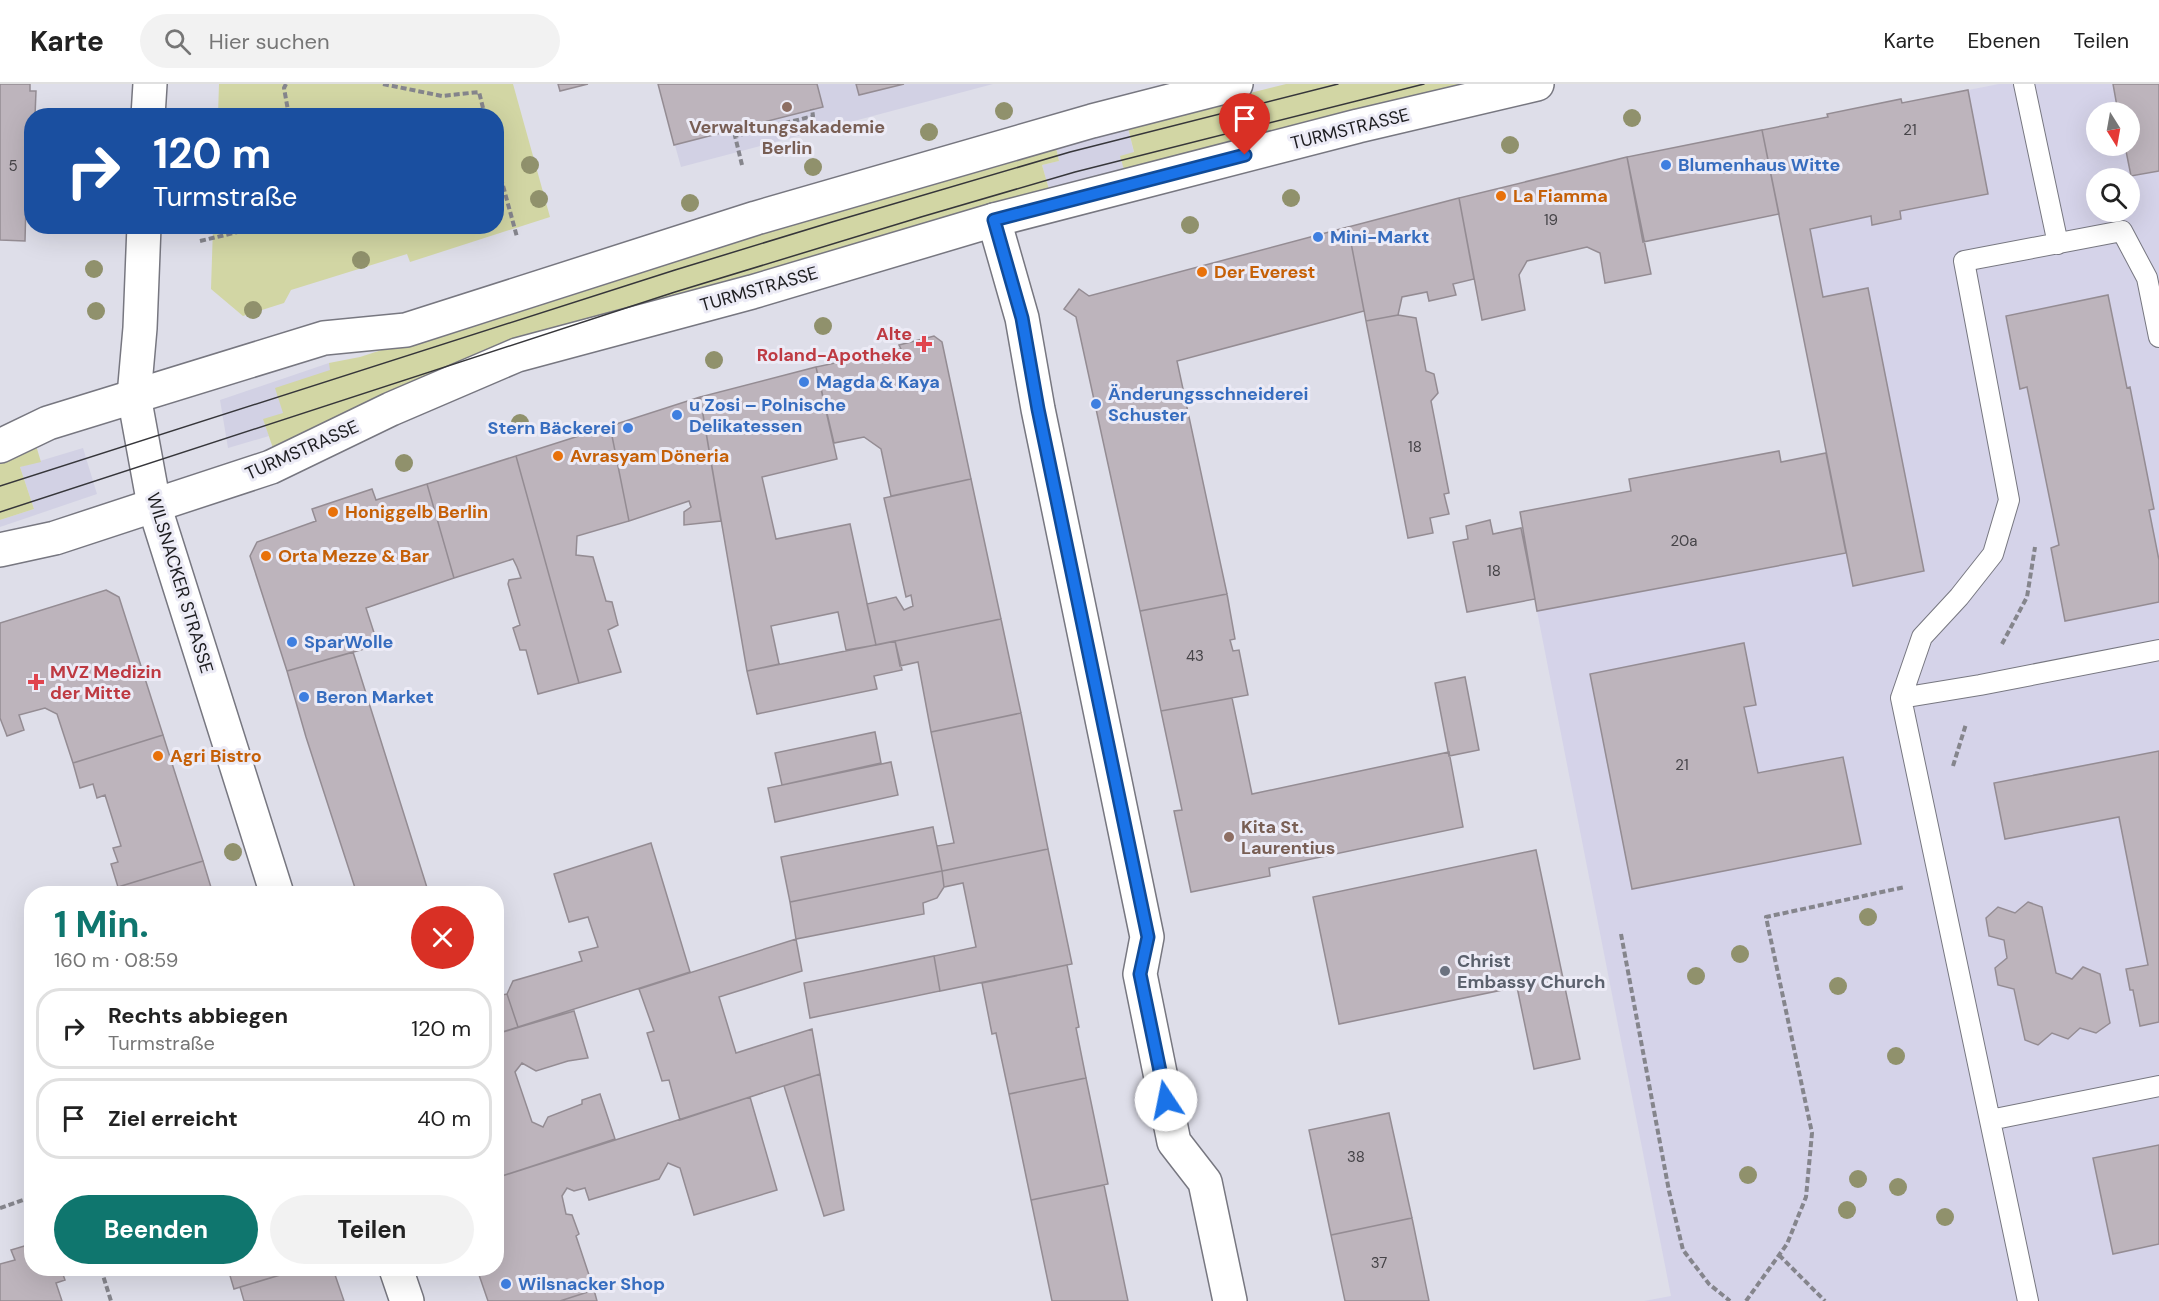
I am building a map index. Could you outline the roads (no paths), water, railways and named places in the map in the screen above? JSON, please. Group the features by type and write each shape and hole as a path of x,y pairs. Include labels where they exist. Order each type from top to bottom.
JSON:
{"main road":[{"path":"148,108 150,84"},
{"path":"0,446 48,423 324,338 405,330 756,218 1073,126 1236,84"},
{"name":"TURMSTRASSE","path":"0,550 55,538 271,467 391,409 517,355 752,292 994,220 1358,126 1538,84"},
{"path":"994,220 1022,318 1038,409 1148,937 1140,974 1174,1142 1204,1182 1230,1301"},
{"name":"WILSNACKER STRASSE","path":"144,234 140,328 134,396 154,506 274,886"},
{"path":"398,1276 406,1301"}],"lane":[{"path":"2024,84 2058,244"},
{"path":"2028,1301 1901,698 1922,637 1959,597 1993,554 2009,500 1964,261 2122,231 2147,278 2159,337"},
{"path":"1901,698 2159,650"},
{"path":"1990,1120 2159,1086"}],"tram line":[{"path":"0,486 832,222 1070,152 1338,84"},
{"path":"0,512 675,292 921,217 1075,172 1424,84"}],"place":[{"name":"Verwaltungsakademie Berlin","path":"787,107"},
{"name":"Blumenhaus Witte","path":"1666,165"},
{"name":"La Fiamma","path":"1501,196"},
{"name":"Mini-Markt","path":"1318,237"},
{"name":"Der Everest","path":"1202,272"},
{"name":"Alte Roland-Apotheke","path":"924,344"},
{"name":"Magda & Kaya","path":"804,382"},
{"name":"Änderungsschneiderei Schuster","path":"1096,404"},
{"name":"u Zosi – Polnische Delikatessen","path":"677,415"},
{"name":"Stern Bäckerei","path":"628,428"},
{"name":"Avrasyam Döneria","path":"558,456"},
{"name":"Honiggelb Berlin","path":"333,512"},
{"name":"Orta Mezze & Bar","path":"266,556"},
{"name":"SparWolle","path":"292,642"},
{"name":"MVZ Medizin der Mitte","path":"36,682"},
{"name":"Beron Market","path":"304,697"},
{"name":"Agri Bistro","path":"158,756"},
{"name":"Kita St. Laurentius","path":"1229,837"},
{"name":"Christ Embassy Church","path":"1445,971"},
{"name":"Wilsnacker Shop","path":"506,1284"}]}
